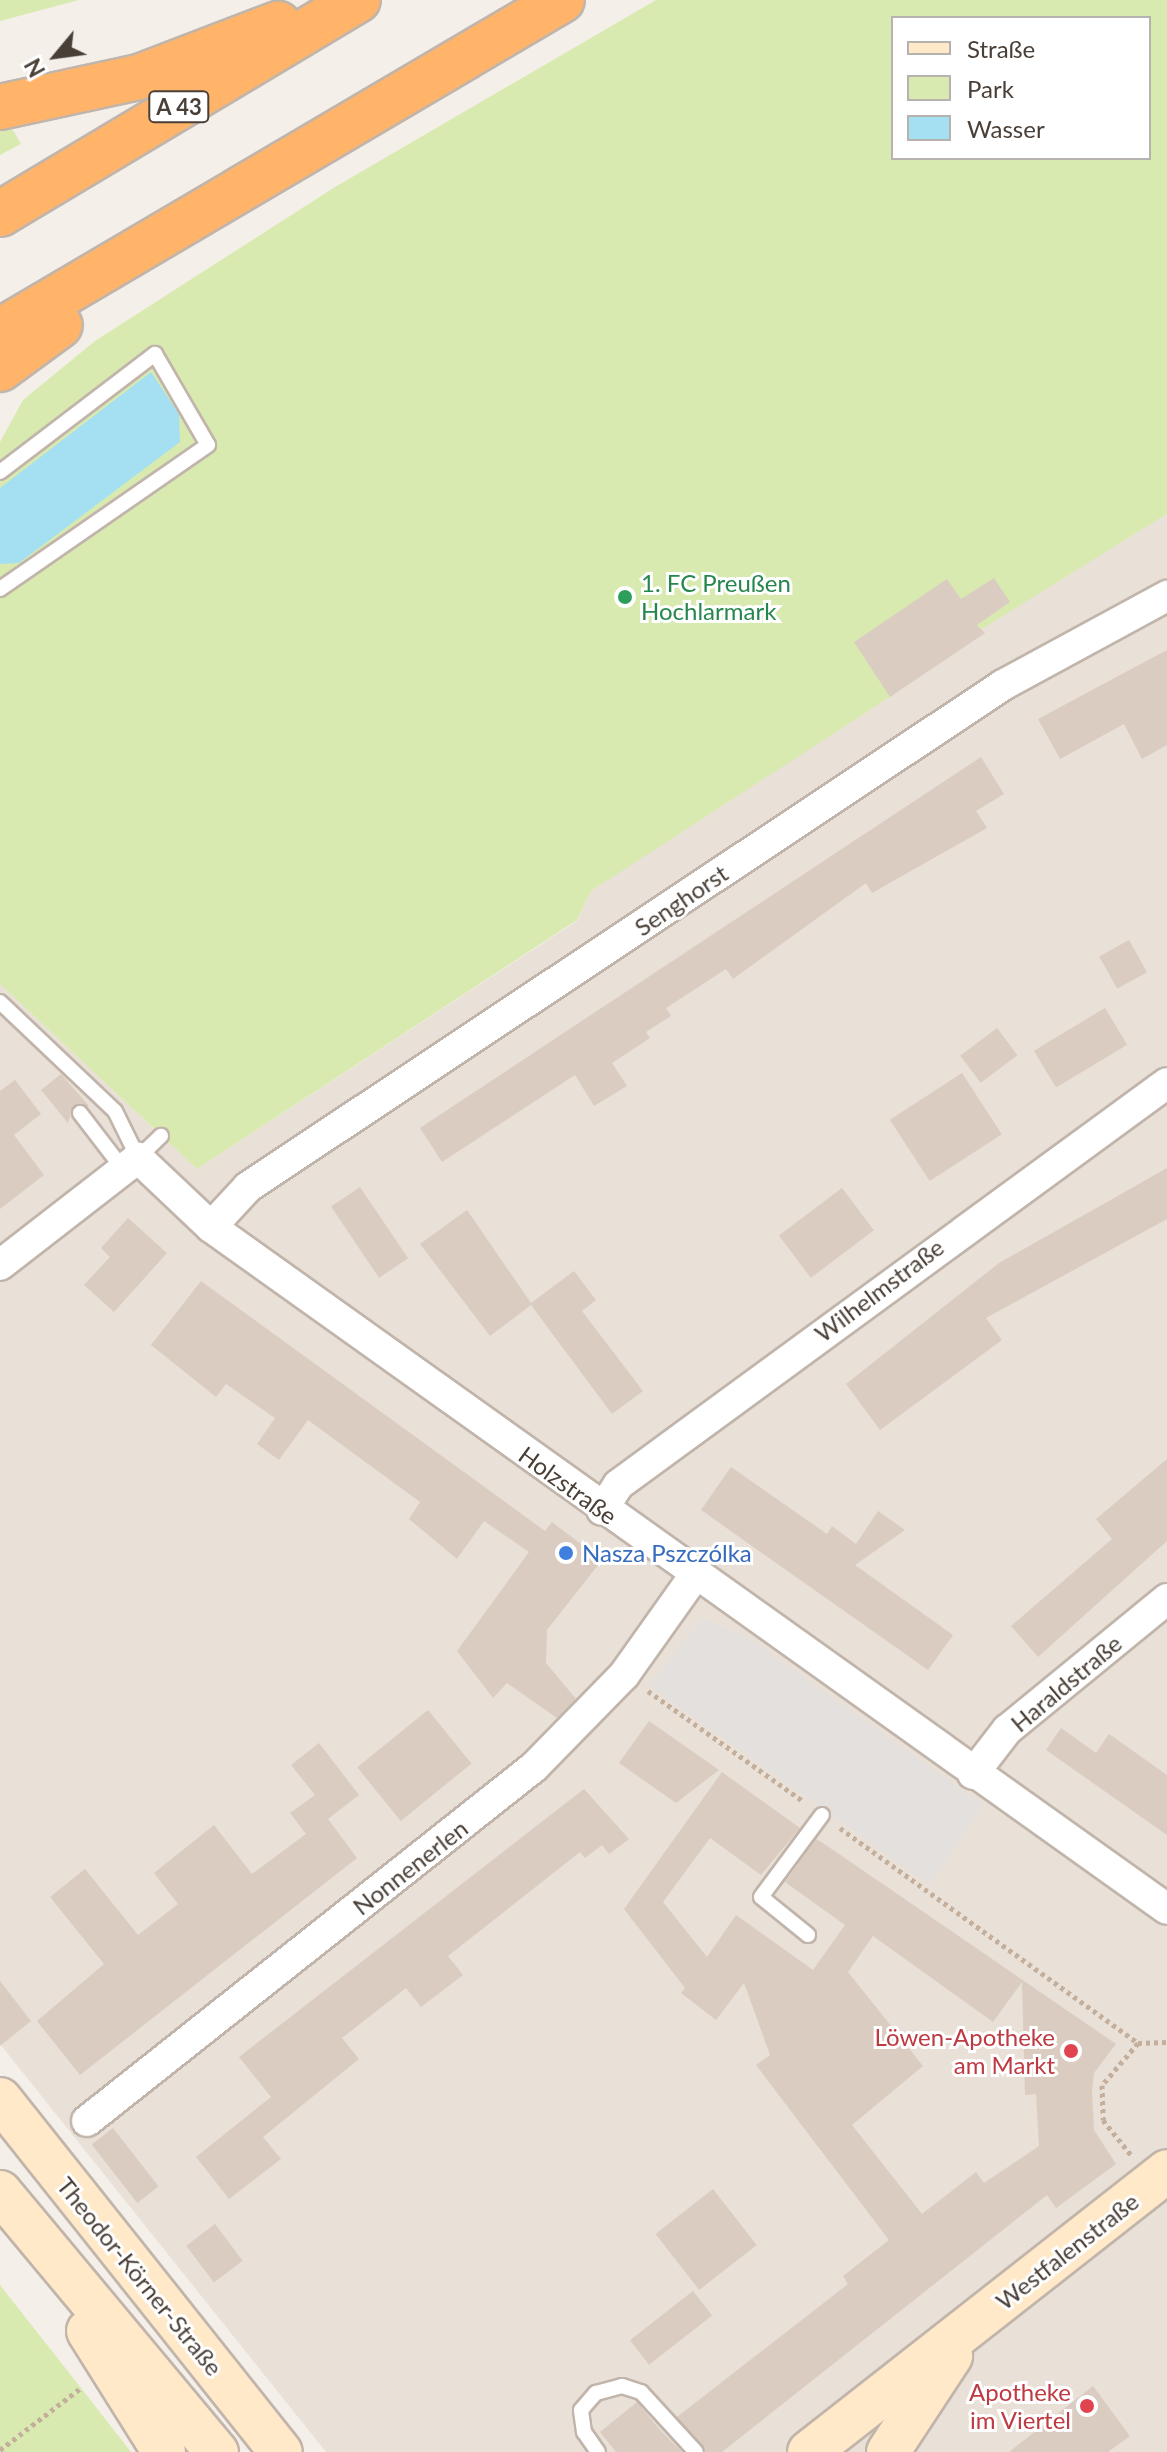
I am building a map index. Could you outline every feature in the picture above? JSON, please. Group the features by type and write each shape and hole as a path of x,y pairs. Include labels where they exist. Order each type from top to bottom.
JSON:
{"highway":[{"path":"0,107 139,77 336,0"},
{"name":"A 43","path":"0,214 358,0"},
{"path":"0,331 562,0"},
{"path":"0,369 47,333 314,176 337,135"}],"main road":[{"name":"Theodor-Körner-Straße","path":"0,2099 281,2452"},
{"name":"Westfalenstraße","path":"809,2452 1162,2182"},
{"path":"9,2203 164,2452"},
{"path":"9,2203 217,2452"},
{"name":"Westfalenstraße","path":"888,2452 967,2330"}],"street":[{"name":"Senghorst","path":"211,1227 248,1187 1003,685 1167,596"},
{"name":"Wilhelmstraße","path":"602,1510 618,1485 1167,1083"},
{"name":"Holzstraße","path":"130,1164 211,1227 602,1510 1167,1909"},
{"path":"0,1265 130,1164"},
{"name":"Nonnenerlen","path":"87,2121 503,1793 624,1675 695,1575"},
{"name":"Haraldstraße","path":"973,1774 1007,1730 1167,1599"}],"lane":[{"path":"0,472 155,354 208,445 0,589"},
{"path":"0,1002 115,1111 130,1164"},
{"path":"80,1113 130,1164"},
{"path":"130,1164 161,1136"},
{"path":"808,1935 761,1897 822,1815"},
{"path":"598,2452 584,2432 581,2410 596,2393 622,2386 641,2392 696,2452"}],"path":[{"path":"624,1675 1138,2043 1167,2042"},
{"path":"1138,2043 1102,2085 1103,2120 1162,2182"},
{"path":"0,2450 109,2366"}],"shaded area":[{"path":"1167,514 1167,2452 326,2452 0,2044 0,984 197,1169 577,921 591,891 981,629"},
{"path":"702,1618 749,1639 983,1805 930,1885 650,1686"}],"green space":[{"path":"0,0 79,0 0,21"},
{"name":"1. FC Preußen Hochlarmark","path":"656,0 1167,0 1167,514 982,629 890,697 591,891 577,920 197,1169 0,984 0,442 23,400 95,341 335,187"},
{"path":"0,130 13,130 21,144 0,155"},
{"path":"0,2285 81,2388 131,2452 0,2452"}],"water":[{"path":"151,372 179,414 180,442 19,563 0,564 0,488"}],"building":[{"path":"994,578 1010,602 977,625 985,633 890,697 854,642 947,579 961,599"},
{"path":"1167,650 1167,745 1142,759 1124,724 1060,759 1038,719"},
{"path":"981,757 1004,794 976,811 987,828 872,893 866,883 733,979 726,969 666,1008 671,1016 646,1032 650,1038 612,1063 627,1086 594,1106 575,1075 442,1162 420,1128"},
{"path":"1129,940 1147,972 1117,989 1099,956"},
{"path":"1105,1008 1127,1045 1056,1088 1034,1051"},
{"path":"997,1028 1017,1055 981,1083 960,1056"},
{"path":"962,1073 1002,1134 930,1181 890,1120"},
{"path":"61,1074 89,1106 73,1106 68,1123 41,1090"},
{"path":"15,1080 41,1114 14,1135 44,1175 0,1209 0,1091"},
{"path":"1167,1168 1167,1219 986,1318 1002,1340 880,1430 846,1384 999,1263"},
{"path":"360,1187 408,1258 379,1278 331,1207"},
{"path":"842,1188 874,1230 811,1278 779,1236"},
{"path":"467,1210 531,1303 574,1271 596,1300 582,1311 643,1391 612,1414 531,1305 490,1336 420,1244"},
{"path":"128,1218 167,1253 114,1312 84,1285 110,1257 101,1248"},
{"path":"201,1281 545,1531 552,1522 602,1560 547,1630 546,1663 576,1699 557,1718 507,1683 493,1698 457,1651 529,1552 484,1521 457,1559 409,1519 420,1502 308,1420 279,1460 257,1444 275,1418 226,1384 216,1397 151,1345"},
{"path":"1167,1459 1167,1541 1038,1657 1011,1626 1112,1539 1096,1519"},
{"path":"731,1467 827,1534 832,1526 856,1544 878,1511 905,1530 855,1565 953,1635 928,1670 701,1510"},
{"path":"428,1710 471,1764 401,1821 357,1767"},
{"path":"649,1721 719,1770 676,1803 619,1763"},
{"path":"1061,1728 1096,1753 1109,1734 1167,1775 1167,1835 1046,1750"},
{"path":"319,1743 359,1795 328,1819 357,1858 80,2075 37,2021 104,1964 50,1897 85,1869 138,1935 178,1904 154,1873 214,1825 252,1874 306,1834 290,1813 315,1795 291,1765"},
{"path":"722,1772 800,1828 761,1875 710,1838 663,1902 707,1957 736,1915 813,1970 845,1925 785,1882 816,1839 1116,2044 1094,2073 1092,2092 1094,2130 1116,2164 1056,2208 1047,2195 722,2452 706,2452 677,2417 848,2284 843,2276 889,2240 756,2065 770,2055 744,1983 716,2020 681,1993 685,1988 624,1909","holes":["873,1936 993,2022 1022,1982 1025,2095 1036,2094 1039,2146 984,2183 976,2172 922,2214 852,2125 923,2066 848,1972"]},
{"path":"584,1789 629,1839 609,1854 602,1845 585,1858 580,1852 448,1956 463,1975 421,2007 406,1988 342,2038 359,2059 263,2137 281,2159 229,2199 196,2157 271,2097 239,2057"},
{"path":"0,1981 31,2021 0,2046"},
{"path":"113,2128 159,2186 137,2203 92,2145"},
{"path":"713,2189 757,2245 699,2290 655,2234"},
{"path":"215,2224 243,2261 214,2282 186,2246"},
{"path":"693,2291 712,2315 649,2365 630,2340"},
{"name":"Apotheke im Viertel","path":"1093,2386 1130,2436 1108,2452 1009,2452"},
{"path":"637,2402 682,2452 616,2452 600,2432"}],"place":[{"name":"1. FC Preußen Hochlarmark","path":"625,597"},
{"name":"Nasza Pszczólka","path":"566,1553"},
{"name":"Löwen-Apotheke am Markt","path":"1071,2051"},
{"name":"Apotheke im Viertel","path":"1087,2406"}]}
